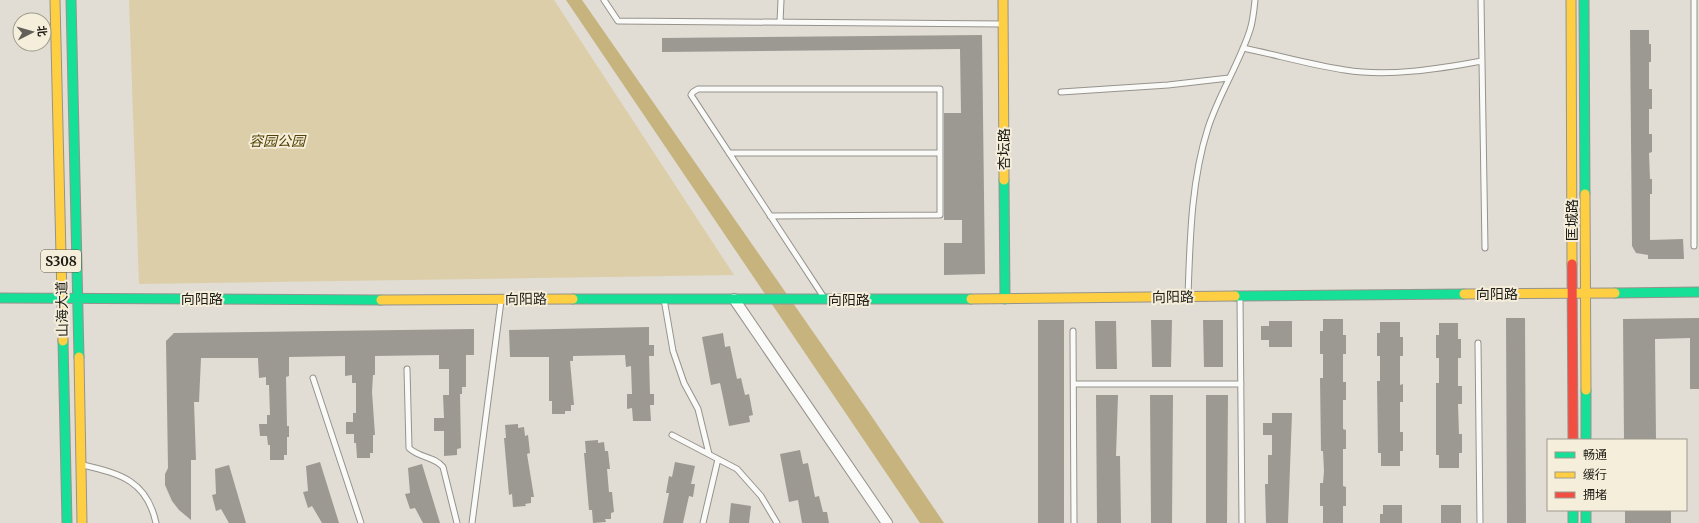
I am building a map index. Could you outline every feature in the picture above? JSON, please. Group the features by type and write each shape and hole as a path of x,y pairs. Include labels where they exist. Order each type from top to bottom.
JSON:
{"street":[{"name":"山海大道","path":"55,0 67,523"},
{"name":"山海大道","path":"71,0 82,523"},
{"name":"杏坛路","path":"1004,0 1005,299"},
{"name":"匡城路","path":"1571,0 1573,439"},
{"name":"匡城路","path":"1584,0 1586,439"},
{"name":"向阳路","path":"0,298 501,300 763,298 825,300 1699,292"},
{"path":"734,299 887,523"},
{"path":"1573,511 1573,523"},
{"path":"1586,511 1586,523"}],"lane":[{"path":"604,0 618,21 1004,24"},
{"path":"780,22 781,0"},
{"path":"1188,297 1190,243 1201,156 1208,128 1251,28 1255,0"},
{"path":"1481,0 1485,248"},
{"path":"1694,0 1694,246"},
{"path":"1243,48 1346,70 1382,72 1440,68 1482,61"},
{"path":"1061,92 1168,85 1229,78"},
{"path":"770,216 940,215 940,89 698,89 691,95 770,216 825,300"},
{"path":"729,153 940,153"},
{"path":"1240,296 1242,523"},
{"path":"664,298 672,351 684,383 698,408 710,454"},
{"path":"472,523 501,300"},
{"path":"1074,331 1074,523"},
{"path":"1478,343 1480,523"},
{"path":"407,369 409,448 415,454 438,461 443,467 457,523"},
{"path":"313,378 361,523"},
{"path":"1074,384 1241,384"},
{"path":"672,435 737,469 761,496 777,523"},
{"path":"703,523 718,459"},
{"path":"80,464 107,471 134,483 147,496 154,510 156,523"}],"green space":[{"name":"容园公园","path":"129,0 554,0 734,275 139,284"}],"shaded area":[{"path":"566,0 582,0 866,408 944,523 920,523"}],"building":[{"path":"1630,30 1649,30 1649,44 1651,44 1651,62 1649,62 1649,89 1652,89 1652,109 1649,109 1649,134 1652,134 1652,152 1649,153 1650,179 1652,179 1652,194 1650,194 1650,240 1683,239 1684,259 1648,259 1648,255 1636,253 1632,246"},
{"path":"982,35 985,274 944,275 944,243 962,243 962,220 944,220 944,113 961,113 960,49 662,52 662,38"},
{"path":"1506,318 1525,318 1526,523 1507,523"},
{"path":"1699,318 1699,389 1690,389 1690,338 1655,339 1656,439 1624,439 1623,319"},
{"path":"1323,319 1343,319 1343,335 1346,335 1346,354 1343,354 1343,382 1346,382 1346,400 1343,400 1343,429 1346,430 1346,449 1343,449 1343,486 1346,487 1346,506 1343,506 1343,523 1323,523 1323,506 1320,506 1320,483 1323,483 1324,471 1323,451 1321,451 1320,378 1323,378 1323,354 1320,354 1320,331 1323,331"},
{"path":"1038,320 1064,320 1064,523 1038,523"},
{"path":"1151,320 1172,320 1171,367 1152,367"},
{"path":"1203,320 1223,320 1223,367 1204,367"},
{"path":"1095,321 1116,321 1117,369 1096,369"},
{"path":"1269,321 1292,321 1292,347 1269,347 1269,340 1261,340 1261,326 1269,326"},
{"path":"1380,322 1400,322 1400,337 1403,337 1403,356 1400,356 1400,385 1403,384 1403,402 1400,402 1400,432 1403,432 1403,451 1400,451 1400,466 1381,466 1381,453 1378,453 1377,381 1380,381 1380,356 1377,356 1377,333 1380,333"},
{"path":"1439,323 1458,323 1458,339 1461,339 1461,358 1458,358 1458,386 1462,386 1462,404 1458,404 1459,434 1462,434 1462,453 1459,453 1459,468 1439,468 1439,455 1436,455 1436,383 1439,383 1439,358 1436,358 1436,335 1439,335"},
{"path":"649,327 649,345 654,345 654,356 649,356 650,394 654,394 654,405 650,405 651,421 633,421 632,408 627,409 627,394 632,394 631,366 626,367 625,355 573,356 573,361 570,361 574,405 571,405 571,411 565,411 565,414 552,414 552,401 549,401 549,357 510,357 509,330"},
{"path":"474,329 474,355 466,355 466,387 462,387 462,394 460,394 461,448 457,449 457,455 444,456 444,431 434,431 434,418 444,418 443,395 449,395 449,369 439,369 439,355 375,356 375,375 373,375 372,392 375,435 373,435 373,453 370,453 370,458 357,458 354,434 346,434 346,422 353,422 353,413 356,413 356,383 352,383 352,375 345,376 345,356 289,357 289,376 286,377 287,426 289,426 289,437 287,437 287,455 284,455 284,460 270,460 270,445 268,445 267,436 260,436 259,424 267,424 267,415 270,415 269,385 266,385 266,377 259,378 258,358 201,358 199,402 194,402 196,460 191,460 191,520 179,510 172,501 165,485 165,474 168,468 166,341 174,333"},
{"path":"723,333 725,347 730,346 737,379 741,378 745,395 749,394 753,415 749,416 750,422 729,426 720,383 711,385 702,337"},
{"path":"1096,395 1118,395 1116,456 1120,456 1121,523 1097,523"},
{"path":"1150,395 1173,395 1172,523 1151,523"},
{"path":"1206,395 1228,395 1227,523 1206,523"},
{"path":"1272,413 1292,413 1288,523 1266,523 1265,484 1268,484 1268,455 1272,455 1272,435 1263,435 1263,423 1272,423"},
{"path":"518,424 518,428 524,427 525,436 528,435 530,453 527,454 534,497 531,497 531,503 525,504 526,506 513,507 512,494 509,495 504,438 506,438 505,425"},
{"path":"598,440 598,443 604,442 605,451 608,451 610,469 607,469 609,492 612,492 614,512 611,513 611,519 605,519 606,522 593,523 592,510 589,510 584,453 586,453 585,441"},
{"path":"800,450 803,464 808,463 815,497 819,496 823,512 827,512 829,523 802,523 798,500 789,502 780,454"},
{"path":"320,462 339,523 322,523 312,506 308,508 303,492 308,491 306,466"},
{"path":"675,462 695,466 691,484 695,484 693,497 689,496 683,523 663,523 669,493 666,493 669,476 672,477"},
{"path":"422,464 440,523 423,523 415,508 410,509 405,494 410,493 408,468"},
{"path":"229,465 246,523 229,523 221,509 216,511 212,495 216,494 215,469"},
{"path":"731,503 751,506 749,523 729,523"},
{"path":"1383,505 1402,505 1402,523 1380,523 1380,514 1383,514"},
{"path":"1441,505 1461,505 1461,523 1441,523"},
{"path":"1625,511 1671,511 1671,523 1625,523"}],"traffic: fast":[{"path":"71,0 79,357"},
{"path":"1584,0 1585,194"},
{"path":"1004,180 1005,299"},
{"path":"1615,293 1699,292"},
{"path":"1235,296 1464,294"},
{"path":"0,298 381,300"},
{"path":"573,299 971,299"},
{"path":"63,341 67,523"},
{"path":"1586,390 1586,439"},
{"path":"1573,511 1573,523"},
{"path":"1586,511 1586,523"}],"traffic: slow":[{"path":"55,0 63,341"},
{"path":"1003,0 1004,180"},
{"path":"1571,0 1572,264"},
{"path":"1585,194 1586,390"},
{"path":"1464,294 1615,293"},
{"path":"971,299 1235,296"},
{"path":"381,300 573,299"},
{"path":"79,357 82,523"}],"traffic: jam":[{"path":"1572,264 1573,439"}]}
